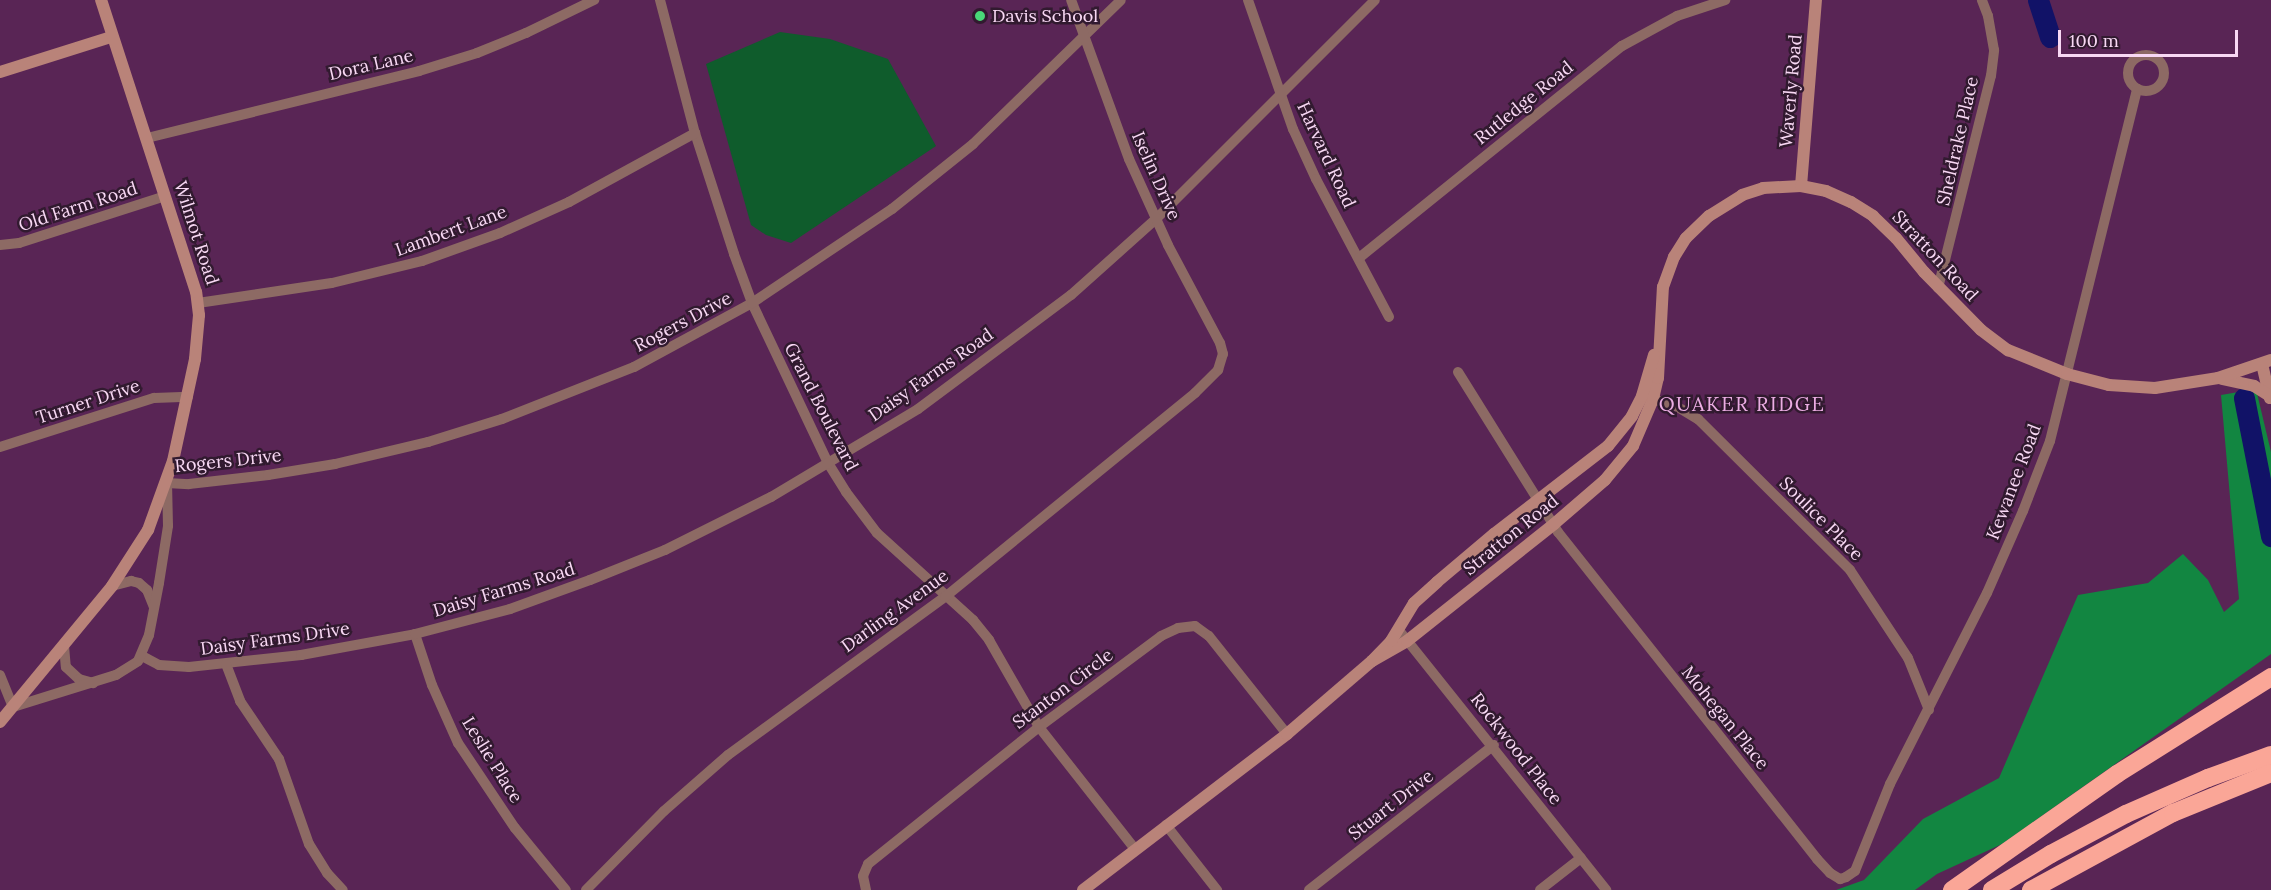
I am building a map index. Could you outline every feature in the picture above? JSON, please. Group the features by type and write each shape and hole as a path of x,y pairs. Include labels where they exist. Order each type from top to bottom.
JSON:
{"highway":[{"path":"1952,890 2117,774 2271,677"},
{"path":"1992,890 2051,854 2126,814 2208,778 2271,756"},
{"path":"2031,890 2173,813 2271,773"}],"street":[{"name":"Wilmot Road","path":"0,722 112,586 148,530 167,483 195,359 198,303 186,254 100,0"},
{"name":"Dora Lane","path":"147,138 419,71 467,56 526,33 594,0"},
{"name":"Grand Boulevard","path":"660,0 695,133 752,303 828,464 846,492 878,533 945,597 973,620 989,640 1040,727 1135,849"},
{"name":"Iselin Drive","path":"1071,0 1129,159 1156,218 1220,343 1222,360"},
{"name":"Rogers Drive","path":"167,483 189,484 268,475 335,464 428,442 502,419 623,371 752,303 892,209 973,144 1121,0"},
{"name":"Harvard Road","path":"1248,0 1281,93 1316,179 1389,316"},
{"name":"Daisy Farms Road","path":"415,634 510,609 628,566 771,497 918,410 1071,295 1156,218 1244,133 1375,0"},
{"name":"Rutledge Road","path":"1359,258 1622,46 1677,16 1725,0"},
{"name":"Waverly Road","path":"1801,186 1816,0"},
{"name":"Sheldrake Place","path":"1938,288 1991,76 1994,50 1982,0"},
{"path":"0,72 111,37"},
{"name":"Kewanee Road","path":"1871,830 1890,784 1929,710 2023,511 2050,441 2137,89"},
{"name":"Lambert Lane","path":"198,303 332,283 422,261 500,233 569,202 695,133"},
{"name":"Stratton Road","path":"1372,661 1407,641 1554,524 1605,480 1633,446 1648,398 1658,343 1663,287 1674,257 1686,238 1718,209 1742,195 1763,188 1801,186 1826,191 1873,216 1896,238 1938,288 1981,330 2008,350 2067,374 2109,385 2140,388 2170,387 2218,378 2266,362"},
{"name":"Old Farm Road","path":"0,245 19,243 165,196"},
{"name":"Darling Avenue","path":"586,890 664,811 728,755 945,597 1196,393 1218,370 1222,360"},
{"path":"2266,362 2270,398"},
{"path":"1458,372 1554,524"},
{"path":"2218,378 2254,386 2270,398"},
{"name":"Turner Drive","path":"0,447 154,398 188,397"},
{"name":"Stratton Road","path":"1083,890 1287,734 1372,661 1398,629 1414,603 1494,534 1608,446 1648,398"},
{"name":"Soulice Place","path":"1648,398 1676,406 1698,419 1850,570 1908,658 1929,710"},
{"name":"Wilmot Road","path":"142,656 154,608 168,526 167,483"},
{"name":"Mohegan Place","path":"1554,524 1666,670 1830,873 1840,879 1855,871 1871,830"},
{"path":"112,586 131,581 139,583 147,590 154,608"},
{"name":"Stanton Circle","path":"866,890 862,876 868,864 1040,727 1161,636 1178,628 1195,626 1209,636 1287,734"},
{"name":"Rockwood Place","path":"1398,629 1494,745 1606,890"},
{"name":"Daisy Farms Drive","path":"142,656 159,665 168,666 226,664 301,655 415,634"},
{"name":"Leslie Place","path":"415,634 432,685 458,743 515,828 566,890"},
{"path":"64,646 66,667 79,679 93,683"},
{"path":"0,675 13,707 93,683 128,668 142,656"},
{"path":"226,664 240,701 279,759 309,844 327,873 343,890"},
{"name":"Stuart Drive","path":"1309,890 1494,745"},
{"path":"1166,825 1216,890"},
{"path":"1540,890 1581,858"}],"green space":[{"path":"780,32 830,39 888,59 936,146 791,243 766,235 751,225 706,64"},
{"path":"2256,389 2271,452 2271,654 2002,844 1937,874 1915,890 1836,890 1864,880 1923,819 1999,778 2078,595 2148,583 2183,554 2208,580 2224,612 2239,599 2221,395"}],"waterway":[{"path":"2038,0 2050,37"},
{"path":"2244,398 2271,536"}],"place":[{"name":"Davis School","path":"980,16"}],"district":[{"name":"QUAKER RIDGE","path":"1742,403"}]}
